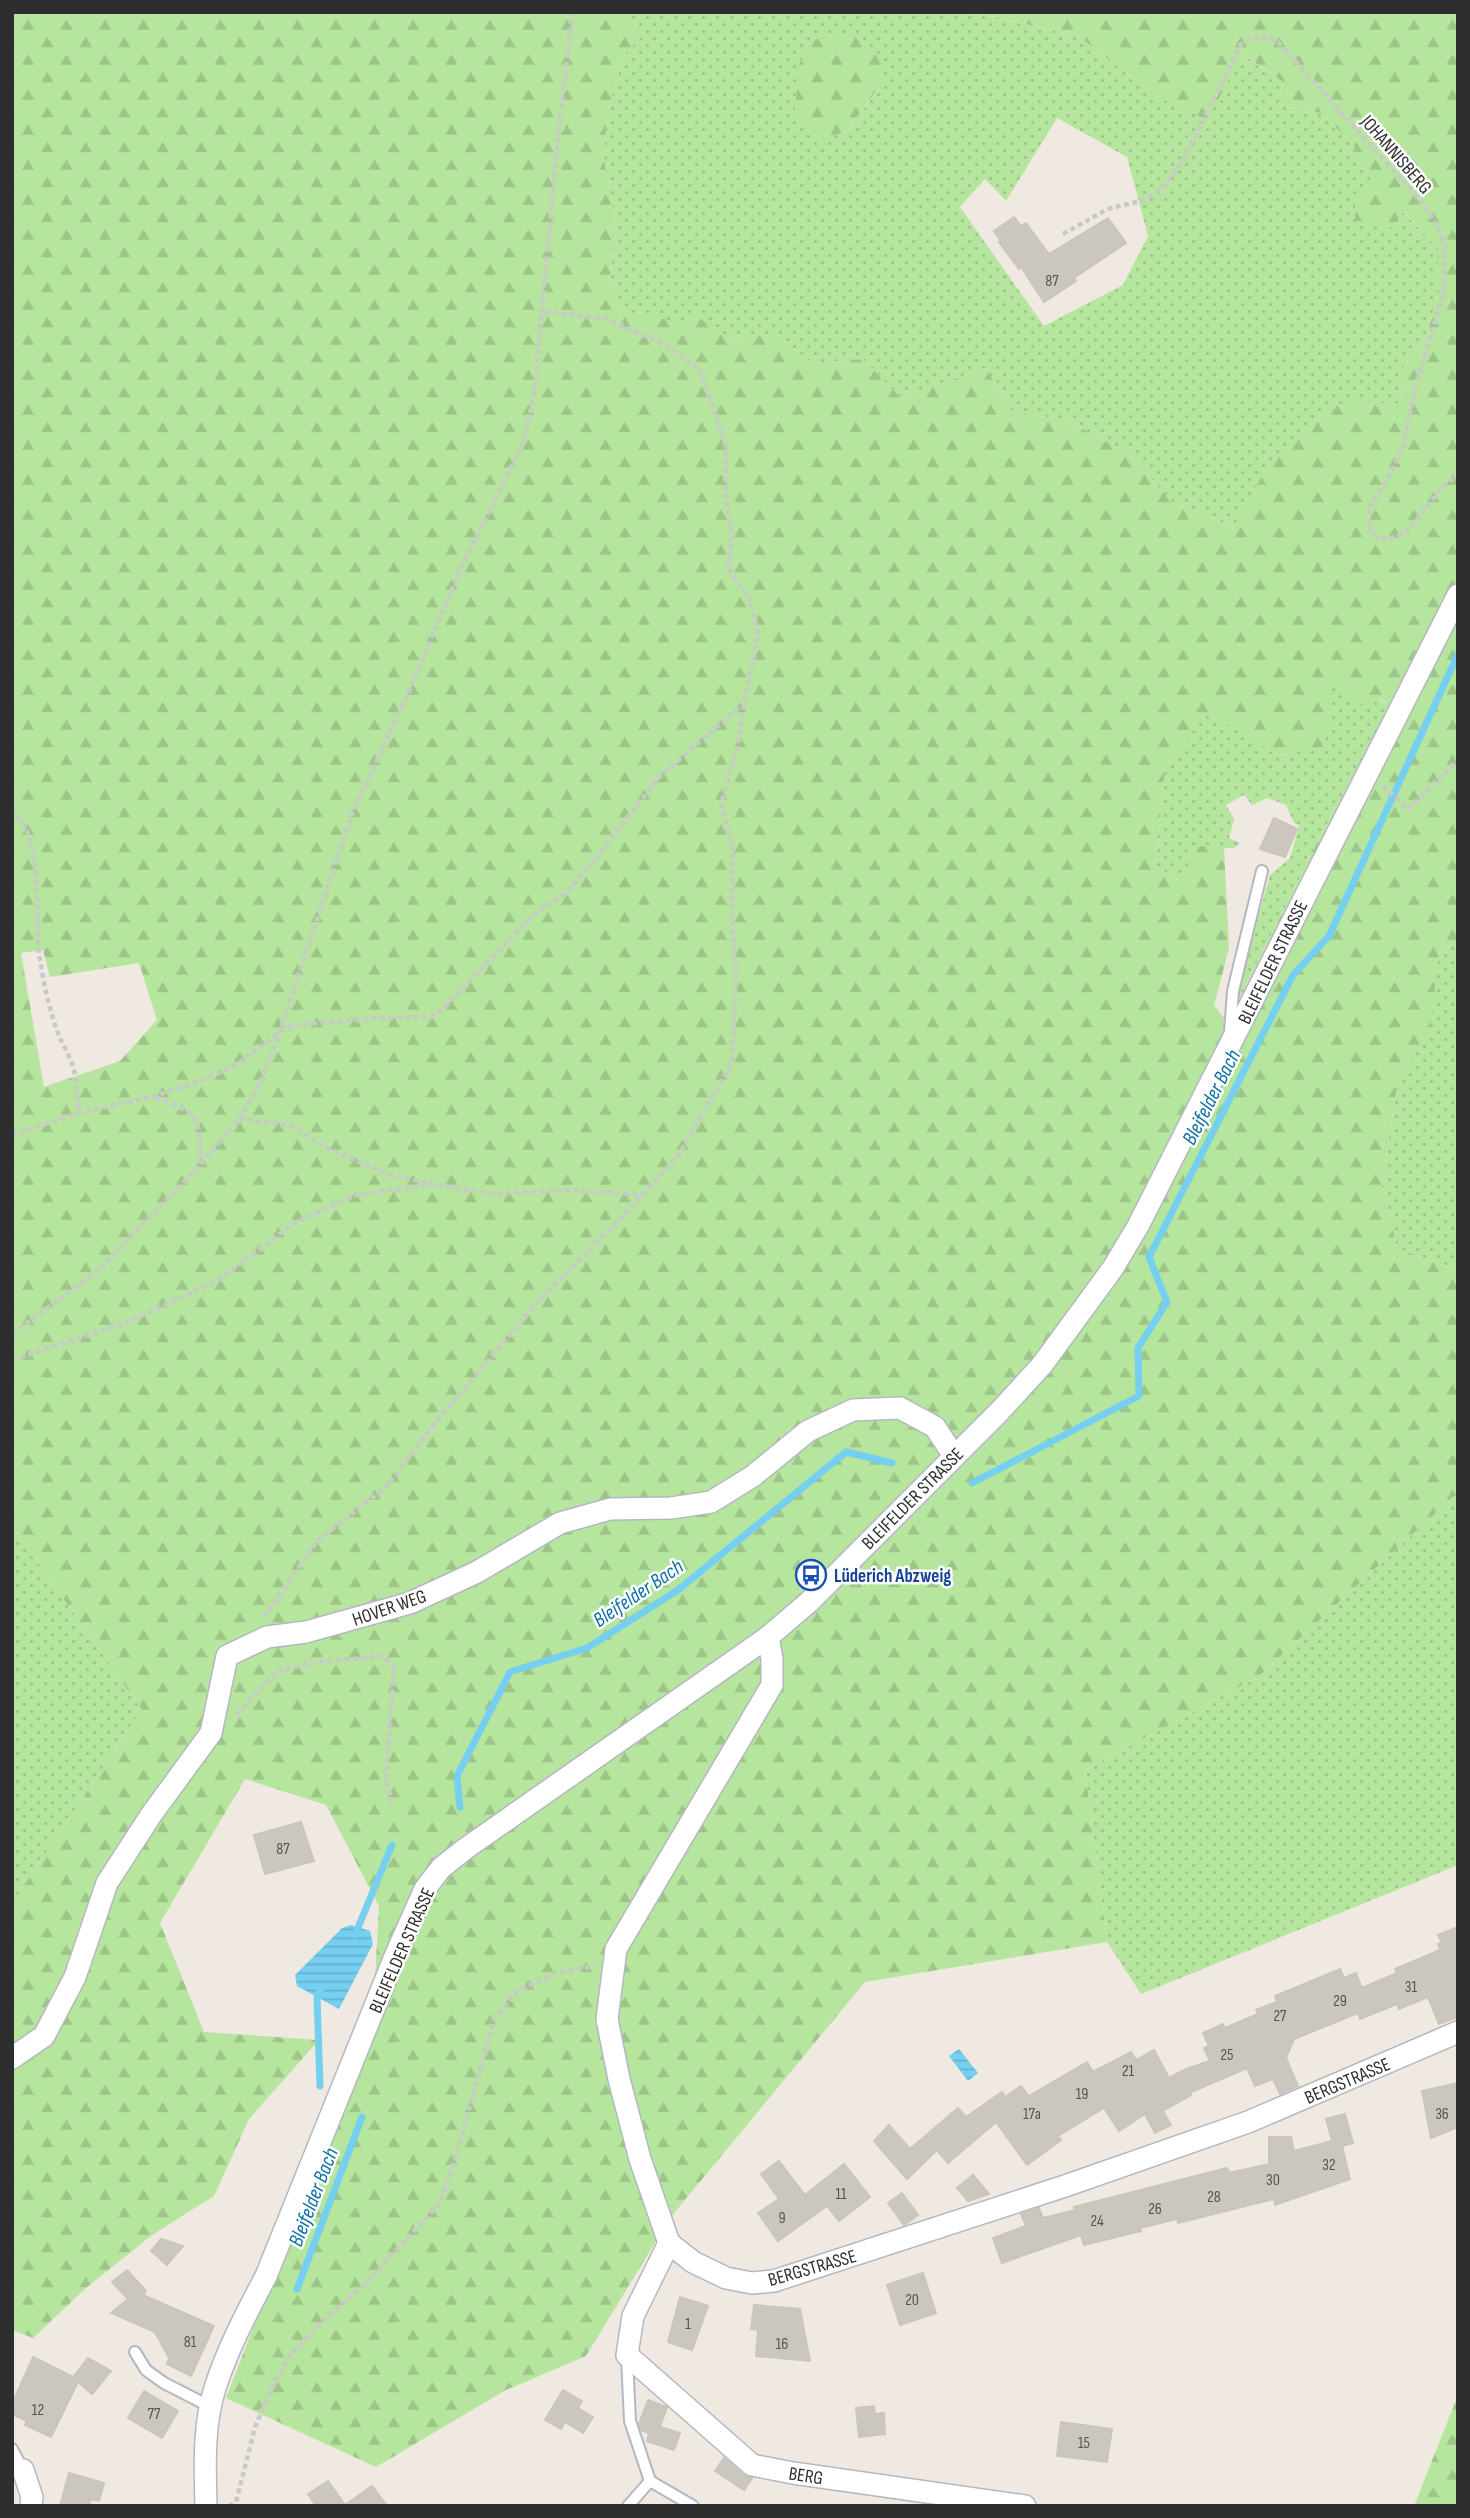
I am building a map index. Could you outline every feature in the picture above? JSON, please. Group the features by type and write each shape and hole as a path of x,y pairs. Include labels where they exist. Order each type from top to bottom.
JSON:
{"street":[{"name":"BLEIFELDER STRASSE","path":"206,2506 207,2433 215,2389 266,2276 425,1889 441,1868 465,1849 768,1637 809,1602 998,1413 1042,1365 1113,1268 1138,1226 1458,595"},
{"name":"HOVER WEG","path":"12,2058 44,2036 75,1977 107,1883 151,1815 211,1733 227,1656 267,1637 306,1632 410,1603 477,1572 560,1523 610,1509 671,1508 711,1502 753,1476 808,1431 853,1410 900,1408 935,1427 954,1456"},
{"path":"627,2355 633,2316 669,2243 640,2159 607,2019 616,1949 772,1685 772,1659 768,1637"},
{"name":"BERGSTRASSE","path":"669,2243 693,2262 726,2278 752,2283 774,2281 1065,2186 1248,2122 1458,2032"},
{"name":"BERG","path":"627,2355 752,2465 1025,2506"},
{"path":"23,2470 32,2497 30,2506"}],"lane":[{"path":"1228,1052 1233,991 1262,871"},
{"path":"135,2351 146,2370 164,2383 211,2407"},
{"path":"627,2355 630,2421 650,2481 693,2506"},
{"path":"12,2449 23,2470"},
{"path":"628,2506 650,2481"}],"path":[{"path":"12,1334 99,1270 199,1166 239,1119 258,1088 352,814 409,691 459,573 523,443 534,395 540,311 573,12"},
{"name":"JOHANNISBERG","path":"1063,234 1108,209 1144,200 1160,190 1182,163 1241,44 1259,36 1278,42 1424,205 1445,245 1444,290 1416,386 1403,447 1369,508 1369,525 1375,536 1387,540 1407,532 1441,489 1458,474"},
{"path":"258,1623 317,1541 386,1487 435,1423 544,1295 643,1195 680,1153 732,1063 736,974 732,923 733,850 721,804 738,746 758,636 750,599 728,568 732,532 724,495 726,446 699,369 663,344 607,319 540,311"},
{"path":"12,1135 79,1113 155,1096 200,1081 238,1064 294,1025 376,1018 431,1017 442,1010 532,916 566,893 660,776 744,703"},
{"path":"1367,775 1385,787 1408,809 1458,760"},
{"path":"12,809 19,815 30,839 36,878 39,951 43,974 58,1034 74,1070 79,1113"},
{"path":"155,1096 180,1106 194,1116 200,1133 199,1166"},
{"path":"239,1119 291,1126 331,1150 391,1175 432,1184 492,1194 569,1190 643,1195"},
{"path":"12,1360 130,1321 217,1281 293,1224 352,1196 432,1184"},
{"path":"233,1718 277,1671 315,1662 384,1656 394,1668 386,1779 392,1803"},
{"path":"229,2506 236,2502 256,2427 272,2387 290,2355 365,2284 440,2203 495,2020 517,1991 556,1973 588,1966 613,1966"}],"green space":[{"path":"12,12 628,12 643,35 624,55 607,113 604,160 614,212 609,281 624,311 683,323 691,312 726,337 777,335 812,363 863,359 900,397 986,368 1013,413 1064,419 1128,453 1172,502 1233,527 1265,471 1315,417 1348,400 1402,404 1403,368 1423,347 1438,296 1438,248 1404,212 1388,230 1355,220 1355,199 1374,183 1351,142 1321,113 1279,106 1283,82 1243,54 1207,120 1160,98 1078,36 996,17 953,12 1458,12 1458,943 1439,951 1430,1032 1398,1080 1382,1183 1397,1248 1458,1271 1458,1496 1454,1496 1259,1676 1085,1770 1107,1942 865,1982 670,2218 586,2356 506,2390 376,2467 226,2398 373,2017 379,1906 326,1805 245,1779 160,1923 204,2032 319,2040 249,2119 214,2196 152,2235 86,2288 33,2338 12,2330 12,1903 142,1710 12,1526","holes":["1333,685 1343,685 1355,700 1363,704 1381,699 1390,706 1320,837 1228,1022 1214,1006 1229,948 1224,847 1186,846 1193,875 1180,881 1155,866 1165,767 1208,712 1279,756 1325,746","43,950 50,977 139,963 157,1020 120,1061 44,1087 21,953"]},
{"path":"628,12 953,12 996,17 1078,36 1160,98 1242,54 1283,82 1279,106 1321,113 1351,142 1375,183 1438,248 1438,296 1423,347 1403,368 1402,405 1348,400 1248,504 1233,527 1172,502 1128,453 1064,419 1013,413 986,368 900,397 863,359 812,363 777,335 726,337 691,313 683,324 624,311 609,281 614,212 604,160 607,113 624,55 643,35","holes":["880,87 846,132 795,111 798,88","1057,118 1127,157 1148,236 1123,285 1044,326 960,207 985,179 1006,201"]},
{"path":"834,34 858,38 872,49 882,63 880,86 846,132 821,138 807,130 795,111 799,65 814,40"},
{"path":"1332,684 1363,691 1390,706 1320,837 1240,997 1236,994 1270,875 1290,858 1299,826 1294,823 1286,805 1267,798 1252,805 1244,795 1226,805 1234,819 1229,838 1240,843 1234,848 1187,847 1193,875 1181,881 1155,866 1165,767 1208,711 1279,756 1324,746"},
{"path":"1458,943 1458,1271 1397,1248 1382,1183 1398,1080 1429,1032 1439,951"},
{"path":"1454,1496 1458,1496 1458,1865 1141,1994 1107,1942 1085,1770 1259,1676"},
{"path":"12,1526 142,1710 12,1903"},
{"path":"1458,2395 1458,2506 1414,2506"}],"water":[{"path":"351,1925 370,1931 373,1944 339,2009 297,1986 295,1975 342,1928"},
{"path":"959,2049 978,2073 968,2081 949,2056"}],"building":[{"path":"1014,217 1021,226 1026,223 1049,254 1108,218 1126,243 1044,302 1021,267 1019,269 999,242 1001,241 994,231"},
{"path":"1274,818 1297,829 1285,857 1260,849"},
{"path":"301,1822 314,1861 265,1874 254,1835"},
{"path":"1458,1927 1458,2017 1439,2024 1428,1997 1399,2009 1397,2004 1360,2019 1358,2013 1294,2039 1286,2058 1298,2086 1280,2094 1273,2079 1255,2086 1247,2068 1189,2093 1191,2095 1163,2111 1171,2125 1155,2133 1145,2114 1119,2131 1104,2108 1058,2136 1061,2140 1027,2165 996,2122 948,2163 937,2150 907,2179 874,2141 889,2125 910,2149 958,2108 966,2117 1002,2092 1005,2097 1021,2086 1029,2096 1087,2062 1093,2072 1131,2052 1136,2060 1154,2050 1169,2078 1210,2061 1204,2048 1209,2046 1203,2033 1223,2024 1225,2028 1258,2014 1256,2010 1277,2002 1275,1996 1340,1969 1344,1978 1356,1973 1362,1988 1397,1973 1395,1969 1440,1950 1438,1944 1442,1943 1438,1935"},
{"path":"1458,2083 1458,2127 1431,2138 1422,2091"},
{"path":"1345,2114 1353,2143 1342,2146 1350,2179 1275,2205 1274,2199 1178,2223 1177,2219 1084,2245 1081,2235 1002,2263 993,2238 1026,2226 1021,2214 1039,2208 1043,2218 1075,2210 1074,2207 1227,2168 1229,2173 1269,2164 1269,2137 1291,2137 1294,2151 1332,2141 1326,2119"},
{"path":"779,2161 805,2195 844,2164 870,2197 839,2221 827,2206 778,2241 758,2213 779,2199 761,2174"},
{"path":"973,2175 989,2194 968,2201 957,2188"},
{"path":"902,2193 918,2215 904,2225 888,2203"},
{"path":"161,2239 183,2246 167,2265 151,2251"},
{"path":"127,2270 146,2291 143,2295 214,2326 191,2376 167,2364 169,2358 155,2332 111,2313 128,2299 112,2282"},
{"path":"923,2273 936,2313 900,2325 887,2285"},
{"path":"680,2297 708,2306 692,2350 668,2342"},
{"path":"754,2305 800,2309 810,2361 756,2356 758,2330 751,2329"},
{"path":"33,2357 73,2377 88,2358 111,2371 92,2394 78,2382 51,2437 25,2425 27,2421 12,2414 12,2404"},
{"path":"563,2390 582,2401 578,2408 593,2417 583,2433 565,2422 561,2429 545,2420"},
{"path":"144,2391 178,2411 162,2438 128,2418"},
{"path":"648,2400 667,2407 660,2427 680,2433 674,2450 647,2441 649,2433 641,2430 639,2424"},
{"path":"874,2406 875,2414 884,2413 885,2434 859,2437 856,2408"},
{"path":"1061,2422 1112,2429 1107,2462 1057,2456"},
{"path":"724,2458 743,2475 752,2478 744,2490 715,2471"},
{"path":"69,2473 104,2483 99,2501 91,2499 89,2506 60,2506"},
{"path":"328,2481 345,2505 372,2486 387,2506 316,2506 308,2494"}],"waterway":[{"name":"Bleifelder Bach","path":"972,1483 1139,1396 1138,1348 1167,1302 1149,1257 1293,975 1329,936 1458,654"},
{"name":"Bleifelder Bach","path":"460,1807 457,1776 510,1672 587,1648 678,1590 846,1452 892,1463"},
{"name":"Bleifelder Bach","path":"355,1935 392,1845"},
{"name":"Bleifelder Bach","path":"320,2086 317,1997 321,1990"},
{"name":"Bleifelder Bach","path":"297,2289 362,2117"}],"place":[{"name":"Lüderich Abzweig","path":"811,1575"}]}
